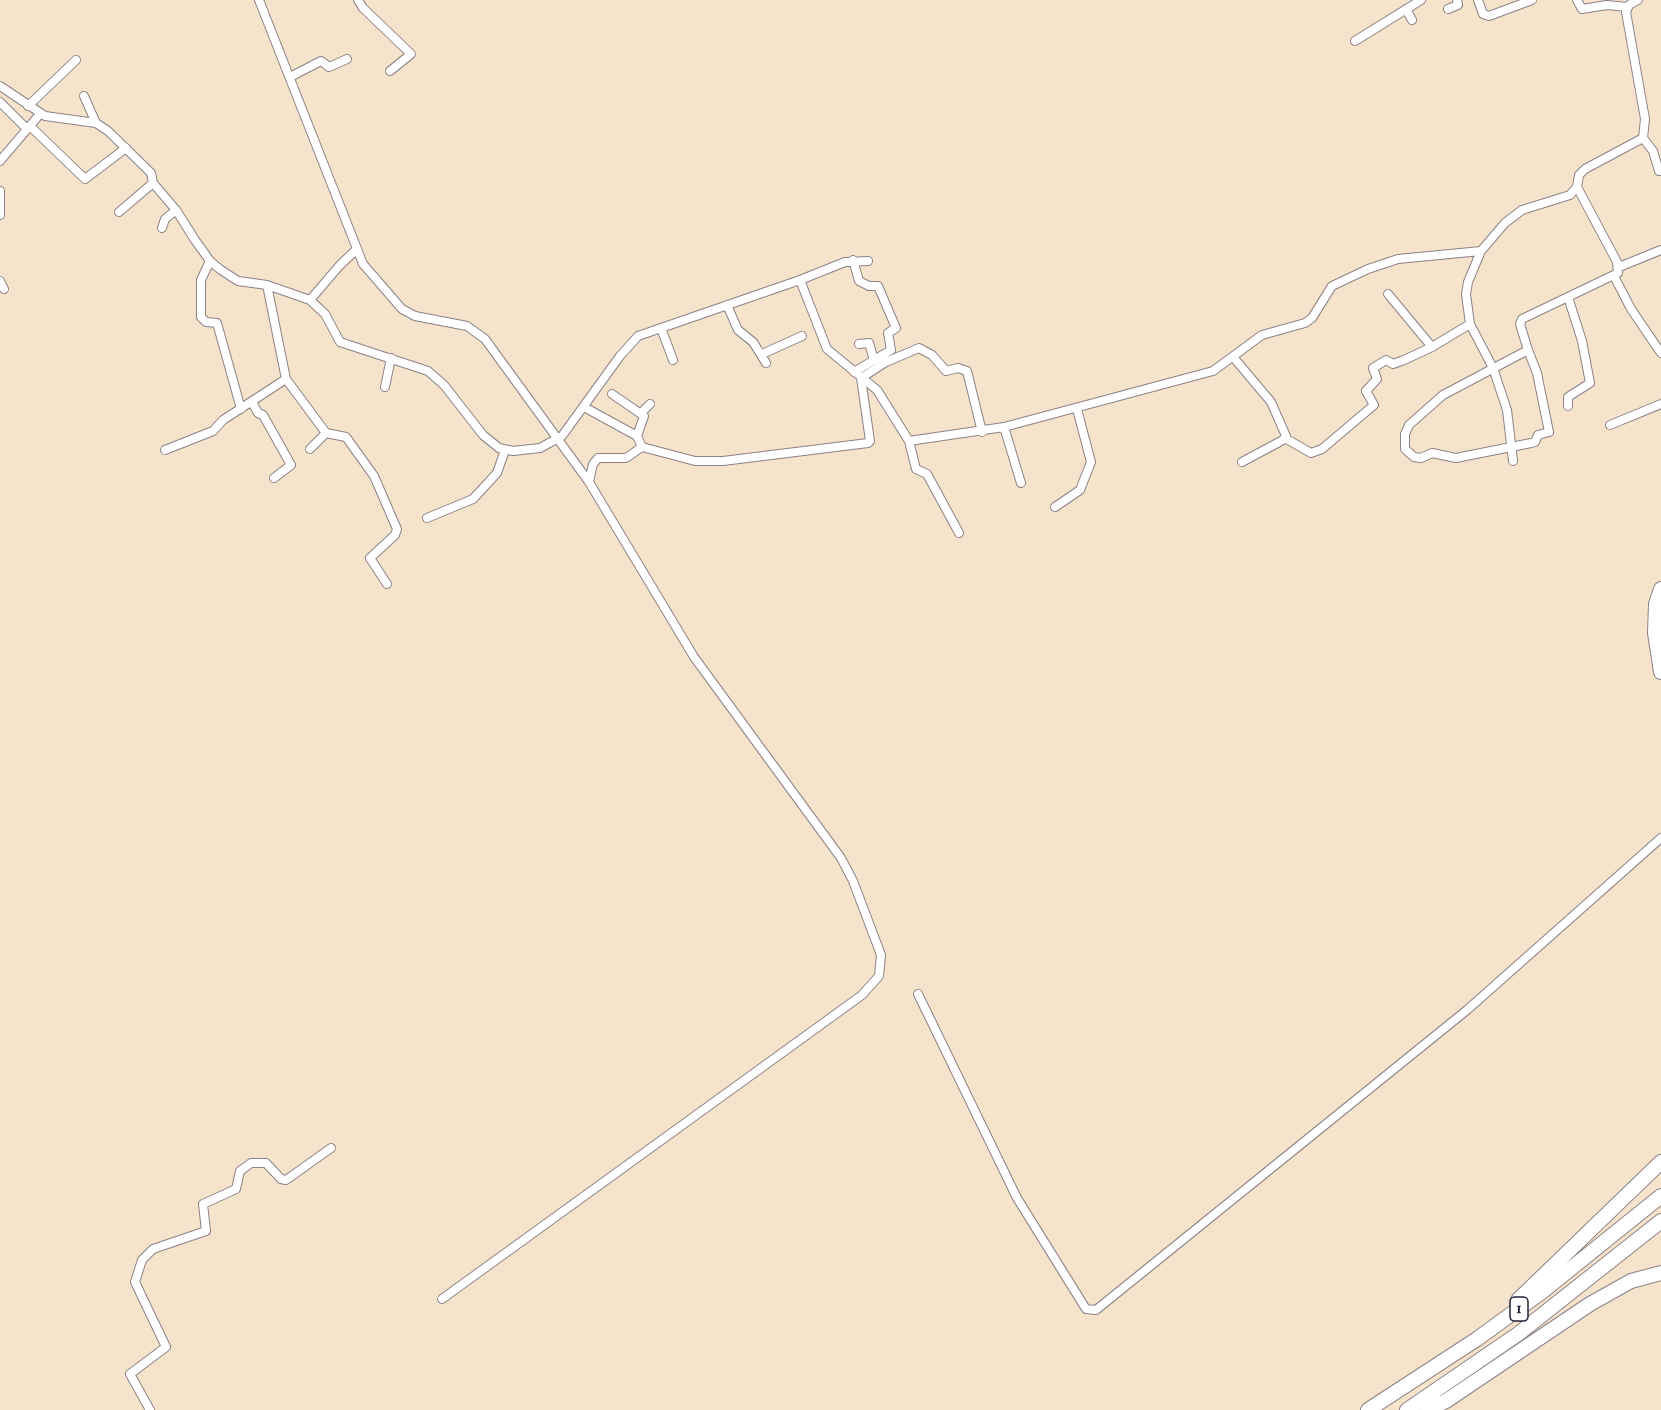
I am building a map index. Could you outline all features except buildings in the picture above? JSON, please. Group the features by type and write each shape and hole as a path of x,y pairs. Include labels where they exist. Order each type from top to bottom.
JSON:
{"highway":[{"path":"1661,589 1656,604 1655,633 1661,672"},
{"path":"1477,1339 1661,1162"},
{"name":"1","path":"1368,1410 1477,1339 1543,1292 1661,1196"},
{"name":"1","path":"1407,1410 1518,1334 1661,1221"},
{"path":"1427,1410 1446,1401 1590,1304 1631,1281 1661,1273"}],"street":[{"path":"259,0 356,250 370,274 402,309 415,316 467,326 480,335 558,439 589,482 694,657 841,858 853,881 882,963 879,976 862,995 442,1299"},
{"path":"358,0 363,8 411,54 390,71"},
{"path":"1355,41 1421,0"},
{"path":"1448,9 1458,5 1457,0"},
{"path":"1478,0 1484,14 1489,16 1532,0"},
{"path":"1577,0 1582,9 1607,5 1627,7 1638,0"},
{"path":"1627,7 1644,119 1643,138 1653,151 1659,171"},
{"path":"1406,9 1412,20"},
{"path":"290,76 321,61 329,67 347,59"},
{"path":"28,106 76,60"},
{"path":"0,86 40,114 96,123"},
{"path":"84,96 96,123 151,173 153,183 176,210 210,261 238,281 267,285 310,300 326,314 340,342 432,374 478,430 505,450 532,450 558,439 573,424 627,347 642,334 853,260 868,261"},
{"path":"0,102 84,179 126,148"},
{"path":"0,161 40,114"},
{"path":"1513,461 1507,410 1492,368 1470,324 1467,294 1475,262 1496,232 1522,210 1573,193 1577,187 1579,175 1585,169 1643,138"},
{"path":"119,212 153,183"},
{"path":"1577,187 1619,267"},
{"path":"0,190 0,215"},
{"path":"162,228 165,219 176,210"},
{"path":"310,300 356,250"},
{"path":"1528,350 1492,368 1482,376 1457,385 1427,408 1409,426 1405,434 1405,446 1414,457 1422,458 1432,453 1456,458 1511,448 1535,442 1538,435 1549,432 1538,373 1520,324 1522,320 1614,276 1619,267 1661,250"},
{"path":"909,441 1004,427 1213,371 1234,358 1262,335 1305,323 1312,318 1332,286 1368,269 1398,259 1481,251"},
{"path":"853,260 859,281 869,286 878,286 896,326 888,333 891,350 854,372"},
{"path":"210,261 201,280 201,317 204,321 217,324 241,409"},
{"path":"1614,276 1630,309 1661,352"},
{"path":"800,280 827,349 881,396 909,441 916,469 927,474 959,533"},
{"path":"0,281 4,290"},
{"path":"267,285 286,379 326,433 344,436 353,446 374,477 387,504 397,529 395,535 370,558 387,584"},
{"path":"1388,294 1432,347"},
{"path":"1568,297 1582,342 1590,383 1568,397 1568,406"},
{"path":"727,305 738,330 753,342 766,363"},
{"path":"1234,358 1271,402 1285,438 1311,453 1322,450 1374,405 1366,391 1377,379 1373,368 1386,360 1393,364 1432,347 1470,324"},
{"path":"661,328 673,360"},
{"path":"762,354 802,336"},
{"path":"859,344 869,344 874,360"},
{"path":"861,378 912,349 926,350 946,370 958,368 967,371 982,432"},
{"path":"385,387 391,358"},
{"path":"589,482 593,464 598,458 626,458 642,447 694,461 723,461 868,443 870,441 861,378"},
{"path":"165,450 213,431 223,420 286,379"},
{"path":"612,394 644,417 637,436"},
{"path":"252,402 263,415 291,465 274,478"},
{"path":"641,413 650,404"},
{"path":"1610,425 1661,404"},
{"path":"584,407 637,436 642,447"},
{"path":"1055,507 1080,490 1090,462 1077,409"},
{"path":"1004,427 1021,483"},
{"path":"310,449 326,433"},
{"path":"1242,462 1285,438"},
{"path":"427,518 473,499 497,473 505,450"},
{"path":"918,994 1017,1198 1086,1309 1096,1310 1476,1002 1661,837"},
{"path":"150,1410 130,1374 166,1347 135,1282 142,1260 153,1250 206,1231 203,1204 236,1189 240,1171 251,1163 266,1163 281,1179 286,1180 332,1148"}]}
